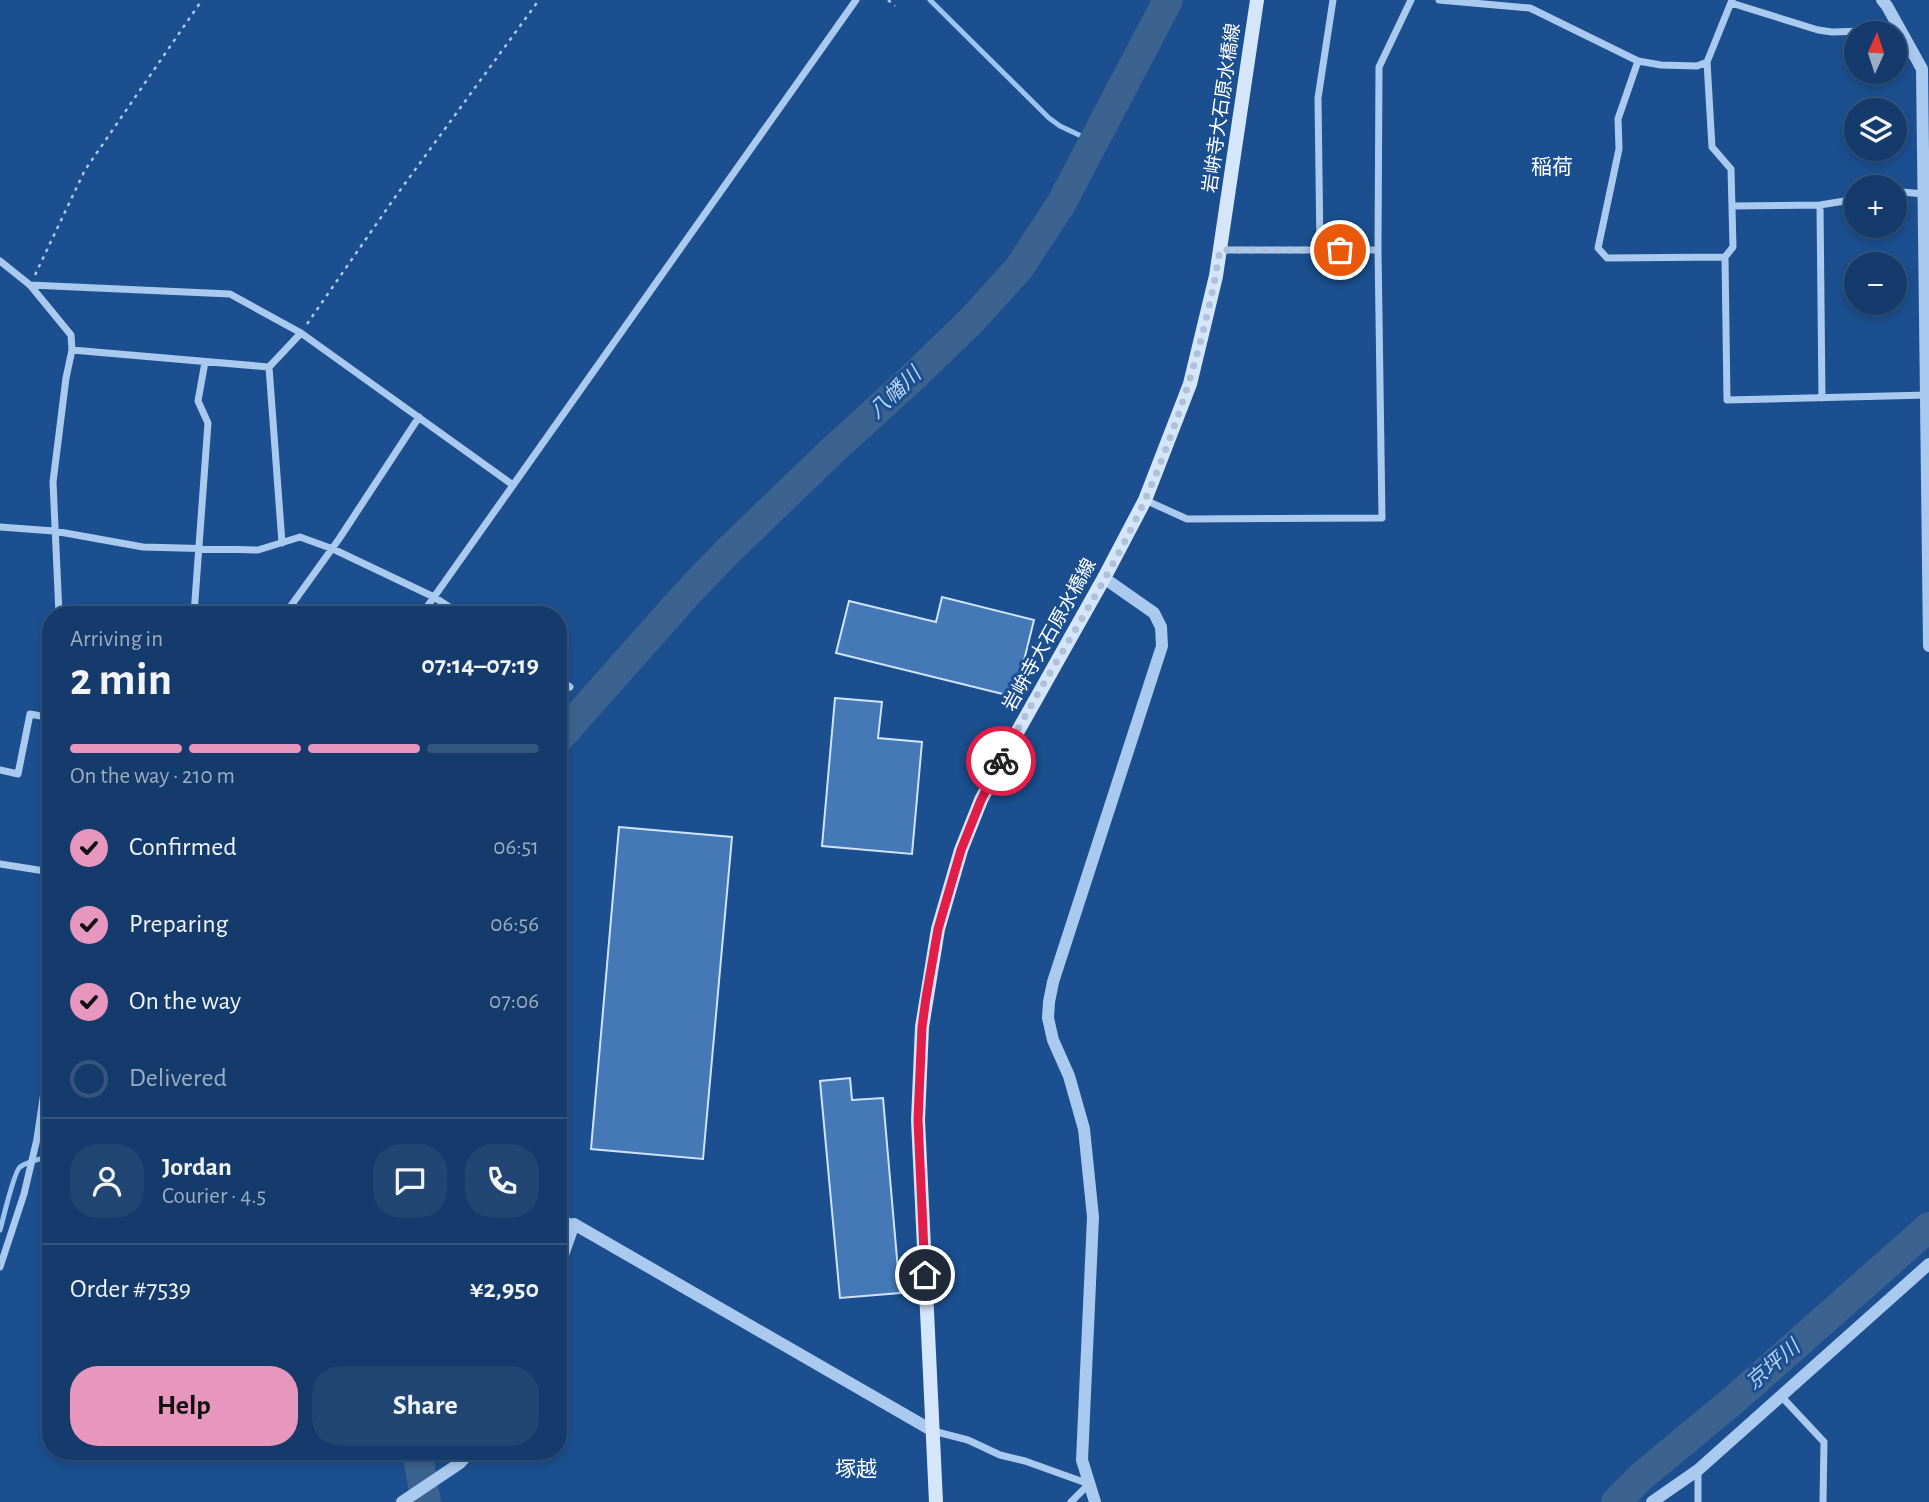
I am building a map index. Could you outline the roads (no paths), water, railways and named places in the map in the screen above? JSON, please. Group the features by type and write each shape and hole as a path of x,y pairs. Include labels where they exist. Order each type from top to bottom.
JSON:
{"main road":[{"name":"岩峅寺大石原水橋線","path":"936,1502 918,1120 922,1027 938,929 961,850 981,800 1145,500 1190,384 1216,276 1257,0"}],"street":[{"path":"428,606 856,0"},
{"path":"1320,250 1318,98 1333,0"},
{"path":"1145,500 1188,519 1382,517 1378,250 1379,68 1411,0"},
{"path":"1439,0 1530,8 1639,61 1661,65 1698,66 1707,62"},
{"path":"1882,0 1895,21"},
{"path":"1844,32 1818,30 1731,1 1707,62 1712,147 1731,169 1734,247 1725,257 1727,400 1927,395"},
{"path":"1908,44 1922,69 1929,646"},
{"path":"1639,61 1618,119 1619,149 1598,248 1607,258 1725,257"},
{"path":"1907,192 1924,194"},
{"path":"1732,206 1820,205 1844,201"},
{"path":"1820,205 1822,398"},
{"path":"1220,250 1378,250"},
{"path":"0,261 30,285 71,335 72,350 53,482 60,606"},
{"path":"30,285 230,294 301,332 513,485"},
{"path":"282,542 269,367 301,332"},
{"path":"72,350 269,367"},
{"path":"195,606 208,423 198,401 205,362"},
{"path":"291,606 419,417"},
{"path":"0,527 54,531 143,547 258,550 300,537 332,548 448,606"},
{"path":"1095,1502 1082,1460 1093,1217 1084,1129 1069,1076 1054,1040 1048,1018 1049,1002 1053,982 1162,646 1161,627 1154,613 1104,578"},
{"path":"0,771 18,774 30,715 42,717"},
{"path":"0,864 42,871"},
{"path":"0,1267 24,1194 42,1105"},
{"path":"567,1220 933,1431 968,1440 1000,1455 1089,1484"},
{"path":"567,1244 574,1224"},
{"path":"1652,1502 1698,1470 1929,1264"},
{"path":"1780,1395 1824,1442 1822,1502"},
{"path":"402,1502 463,1460"},
{"path":"1698,1470 1698,1502"},
{"path":"1071,1502 1089,1484"}],"waterway":[{"path":"930,0 1049,118 1094,142"},
{"name":"八幡川","path":"567,729 727,552 973,319 1019,268 1061,204 1168,0"},
{"path":"0,1230 18,1170 27,1163 42,1159"},
{"name":"京坪川","path":"1616,1502 1642,1476 1736,1398 1929,1227"},
{"name":"八幡川","path":"419,1460 426,1502"}],"district":[{"name":"稲荷","path":"1552,167"},
{"name":"塚越","path":"856,1469"}]}
